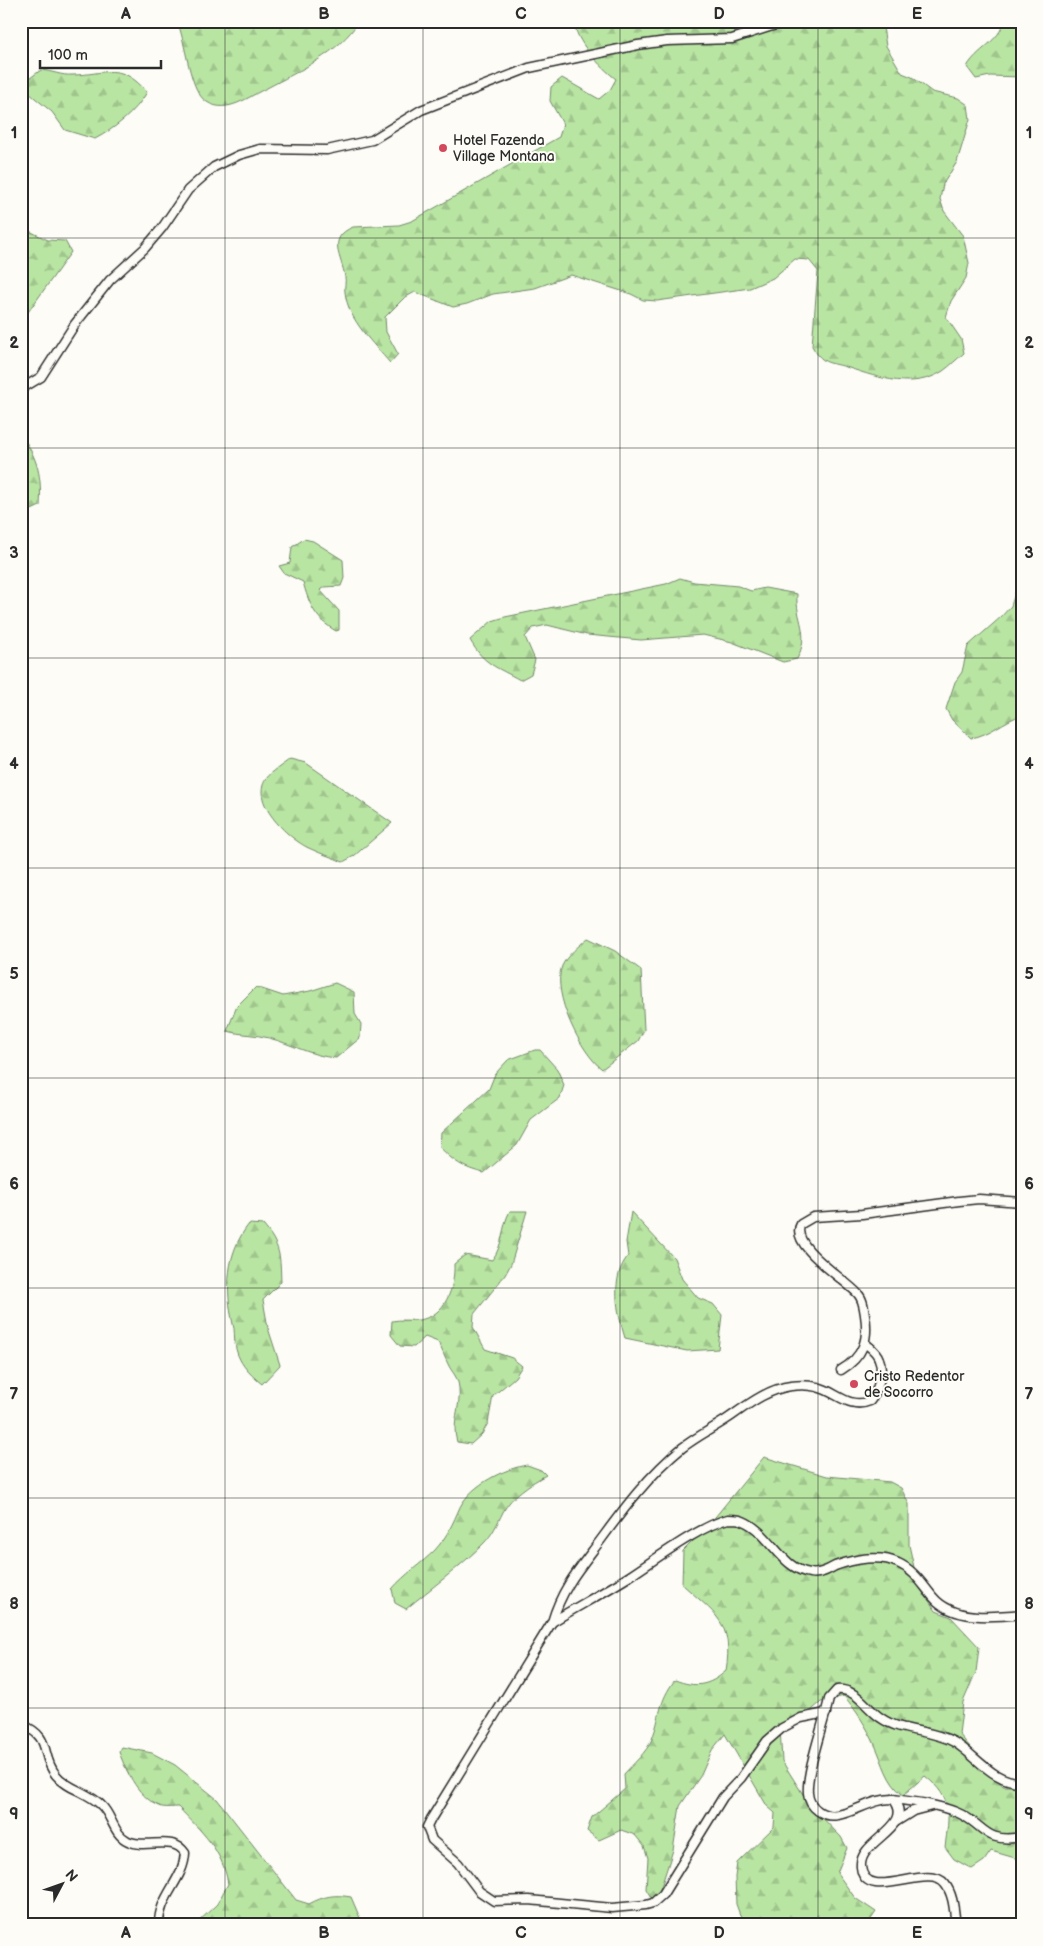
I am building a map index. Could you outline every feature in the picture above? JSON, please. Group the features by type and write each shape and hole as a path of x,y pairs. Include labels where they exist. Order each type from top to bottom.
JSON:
{"street":[{"path":"21,389 41,377 52,364 60,343 110,280 145,248 162,228 188,190 214,168 239,154 260,149 327,150 372,140 421,110 529,68 638,45 667,41 732,39 788,21"},
{"path":"841,1370 858,1357 866,1344 866,1320 860,1296 827,1268 802,1242 798,1234 800,1224 813,1217 862,1214 958,1200 980,1199 1022,1202"},
{"path":"826,1713 802,1718 782,1728 767,1741 705,1824 663,1894 652,1903 612,1908 528,1900 494,1901 479,1891 458,1863 432,1840 427,1827 552,1622 558,1601 569,1581 629,1500 657,1469 684,1446 752,1402 776,1390 790,1386 818,1387 857,1404 870,1401 877,1390 881,1365 876,1353 866,1344"},
{"path":"552,1622 684,1541 729,1519 742,1520 758,1530 790,1565 802,1572 813,1574 861,1560 882,1559 896,1562 909,1568 934,1599 948,1609 962,1614 999,1616 1022,1614"},
{"path":"1021,1781 991,1772 954,1742 940,1736 896,1726 880,1718 859,1698 847,1691 837,1690 829,1699 809,1779 808,1792 814,1807 826,1815 838,1815 876,1800 893,1799 936,1805 960,1814 983,1832 995,1837 1007,1839 1022,1837"},
{"path":"21,1724 36,1731 42,1739 56,1776 100,1804 119,1834 128,1841 145,1844 171,1843 182,1848 185,1853 182,1871 171,1888 159,1914 159,1925"},
{"path":"893,1799 898,1809 895,1823"},
{"path":"936,1805 913,1811 895,1823 862,1858 861,1867 864,1875 874,1883 884,1884 922,1877 939,1879 945,1884 951,1894 956,1925"}],"green space":[{"path":"177,21 359,21 341,43 330,52 292,75 238,103 222,106 207,102 196,88"},
{"path":"575,21 882,21 886,46 902,73 912,77 932,92 958,98 968,105 970,119 957,162 943,184 940,199 944,211 963,236 969,263 966,278 951,301 946,317 961,339 964,353 943,371 932,377 908,381 872,375 824,360 816,353 812,346 818,271 809,260 795,259 773,278 750,288 657,301 643,300 631,294 571,275 535,288 493,294 453,307 415,292 404,298 385,317 386,332 398,354 390,363 362,330 347,302 345,277 338,249 340,237 345,231 353,227 399,225 412,221 559,137 563,124 550,101 551,87 562,78 599,99 610,90 616,79 596,61 583,45"},
{"path":"1004,21 1022,21 1022,77 990,76 976,79 967,67 976,55 998,34"},
{"path":"41,70 68,75 103,72 120,73 137,82 147,92 124,119 95,139 65,130 52,112 29,93 30,78"},
{"path":"21,227 48,240 65,241 71,252 21,322"},
{"path":"21,434 38,468 40,506 21,515"},
{"path":"304,539 313,541 343,560 344,578 341,586 324,587 320,590 339,611 339,630 336,631 318,616 311,604 303,582 284,573 279,566 290,563 292,547"},
{"path":"680,578 694,582 738,586 751,591 765,588 797,594 803,641 797,659 783,662 732,642 703,635 641,640 587,635 547,625 533,628 525,637 535,660 531,674 520,680 486,660 480,655 470,640 492,621 505,617 666,584"},
{"path":"1022,585 1022,715 984,734 971,738 952,720 946,709 955,682 962,672 968,646 1011,606 1015,593"},
{"path":"290,759 306,763 392,823 354,856 343,862 303,845 283,830 267,810 263,799 262,789 266,779"},
{"path":"588,938 615,951 641,970 644,1030 638,1041 602,1069 585,1050 577,1036 564,1006 561,991 560,978 564,962"},
{"path":"335,983 354,992 355,1014 361,1024 360,1038 336,1058 318,1055 269,1038 227,1031 237,1006 256,987 283,996 310,991"},
{"path":"540,1050 557,1069 564,1085 560,1098 531,1120 517,1145 484,1173 465,1167 454,1160 440,1147 441,1133 489,1089 495,1074 508,1060"},
{"path":"510,1211 527,1211 511,1264 505,1275 474,1314 473,1327 485,1349 512,1358 522,1366 515,1377 493,1396 488,1423 482,1434 471,1444 457,1442 455,1428 459,1395 458,1384 438,1342 425,1337 414,1347 400,1346 391,1335 392,1321 419,1320 436,1313 442,1307 450,1291 453,1282 454,1264 465,1255 492,1260 499,1248"},
{"path":"631,1212 674,1258 682,1279 698,1298 713,1304 722,1315 718,1349 687,1351 625,1338 618,1306 617,1285 622,1265 628,1256 626,1242"},
{"path":"249,1224 263,1225 269,1232 276,1245 280,1265 281,1282 263,1300 268,1328 280,1365 262,1384 248,1371 238,1355 230,1311 229,1272 241,1235"},
{"path":"764,1457 827,1476 890,1482 901,1488 909,1504 909,1545 918,1585 936,1611 951,1617 979,1647 976,1672 963,1702 959,1734 1003,1786 1022,1786 1022,1860 991,1851 984,1861 972,1869 954,1859 945,1847 948,1817 945,1800 941,1792 925,1776 903,1795 897,1790 886,1772 865,1725 844,1696 821,1702 797,1723 780,1728 782,1761 809,1804 841,1837 847,1848 837,1873 855,1898 876,1912 867,1925 769,1925 763,1921 750,1923 740,1915 736,1904 735,1877 737,1863 774,1827 775,1813 767,1806 725,1734 712,1750 701,1775 680,1806 673,1850 660,1890 652,1899 646,1889 648,1858 644,1846 635,1835 621,1830 599,1840 587,1831 592,1817 625,1789 624,1774 650,1744 663,1702 675,1680 696,1685 708,1683 726,1671 727,1641 719,1620 704,1603 682,1584 683,1551 707,1527"},
{"path":"527,1465 541,1470 546,1475 516,1495 483,1544 455,1570 406,1609 395,1603 392,1589 439,1545 460,1507 472,1491 499,1474"},
{"path":"122,1747 152,1753 175,1765 217,1799 296,1900 309,1904 329,1896 351,1897 363,1925 195,1925 217,1904 228,1884 221,1861 210,1842 178,1807 162,1807 140,1792 122,1760 119,1752"}],"place":[{"name":"Hotel Fazenda Village Montana","path":"443,148"},
{"name":"Cristo Redentor de Socorro","path":"854,1384"}]}
